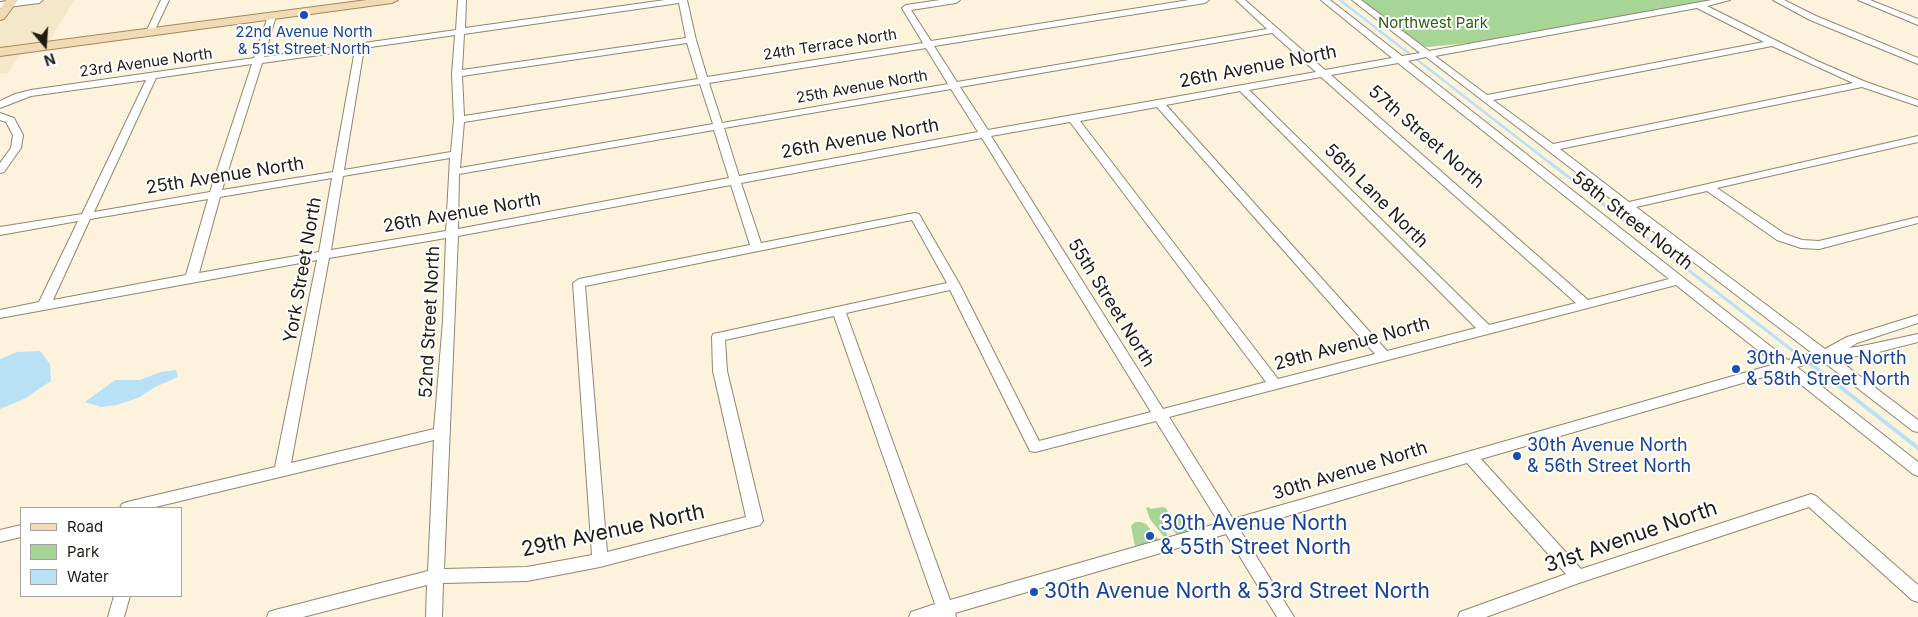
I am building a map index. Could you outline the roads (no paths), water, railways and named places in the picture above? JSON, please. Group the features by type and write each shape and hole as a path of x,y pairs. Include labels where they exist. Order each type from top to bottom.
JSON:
{"main road":[{"path":"0,52 392,0"},
{"path":"0,17 7,3"}],"street":[{"path":"7,3 39,0"},
{"path":"150,32 165,0"},
{"name":"52nd Street North","path":"434,617 453,233 454,172 459,120 457,74 462,0"},
{"path":"683,0 691,40 756,246"},
{"name":"23rd Avenue North","path":"0,105 24,94 683,0"},
{"name":"55th Street North","path":"956,0 906,8 1286,617"},
{"name":"24th Terrace North","path":"459,120 1205,0"},
{"name":"57th Street North","path":"1240,0 1585,304"},
{"name":"58th Street North","path":"1325,0 1401,58 1679,280 1790,364 1918,470"},
{"name":"58th Street North","path":"1356,0 1424,54 1486,98 1819,356 1918,427"},
{"name":"26th Avenue North","path":"0,314 1726,0"},
{"path":"1777,0 1813,18 1918,61"},
{"path":"1862,0 1918,22"},
{"path":"1698,5 1772,43 1863,84 1918,103"},
{"path":"1903,17 1918,14"},
{"path":"191,278 215,195 272,16"},
{"name":"25th Avenue North","path":"454,172 1274,30"},
{"path":"457,74 691,40"},
{"path":"1486,98 1772,43"},
{"name":"York Street North","path":"282,470 324,255 360,46"},
{"path":"44,306 152,76"},
{"path":"1551,148 1863,84"},
{"name":"56th Lane North","path":"1242,88 1486,330"},
{"path":"1159,103 1384,356"},
{"path":"0,116 10,120 18,135 16,148 0,170"},
{"path":"1073,119 1275,385"},
{"path":"1626,206 1918,139"},
{"name":"25th Avenue North","path":"0,231 456,154"},
{"path":"1708,187 1781,237 1801,244 1819,245 1918,220"},
{"path":"600,560 579,283 756,246 915,216 954,286 839,311 946,613"},
{"name":"29th Avenue North","path":"954,286 1035,447 1679,280"},
{"name":"29th Avenue North","path":"275,617 436,576 527,574 600,560 755,521 720,372 718,337 839,311"},
{"path":"1819,356 1852,340 1918,319"},
{"path":"1819,356 1867,350 1918,338"},
{"name":"30th Avenue North","path":"917,617 946,613 1469,456 1819,356"},
{"path":"148,506 282,470 442,433"},
{"path":"1469,456 1578,577"},
{"name":"31st Avenue North","path":"1466,617 1578,577 1811,500 1918,595"},
{"path":"0,536 20,531"},
{"path":"116,617 122,597"}],"water":[{"path":"40,351 50,364 51,381 24,399 0,409 0,359 17,352"},
{"path":"176,370 178,377 155,387 140,397 117,405 101,407 85,402 115,380 140,380 161,372"}],"waterway":[{"path":"1340,0 1550,163"},
{"path":"1549,162 1802,358"},
{"path":"1807,361 1813,365"},
{"path":"1811,364 1918,448"}],"place":[{"name":"22nd Avenue North & 51st Street North","path":"304,15"},
{"name":"30th Avenue North & 58th Street North","path":"1736,369"},
{"name":"30th Avenue North & 56th Street North","path":"1517,456"},
{"name":"30th Avenue North & 55th Street North","path":"1150,536"},
{"name":"30th Avenue North & 53rd Street North","path":"1034,592"}],"park label":[{"name":"Northwest Park","path":"1433,23"}]}
